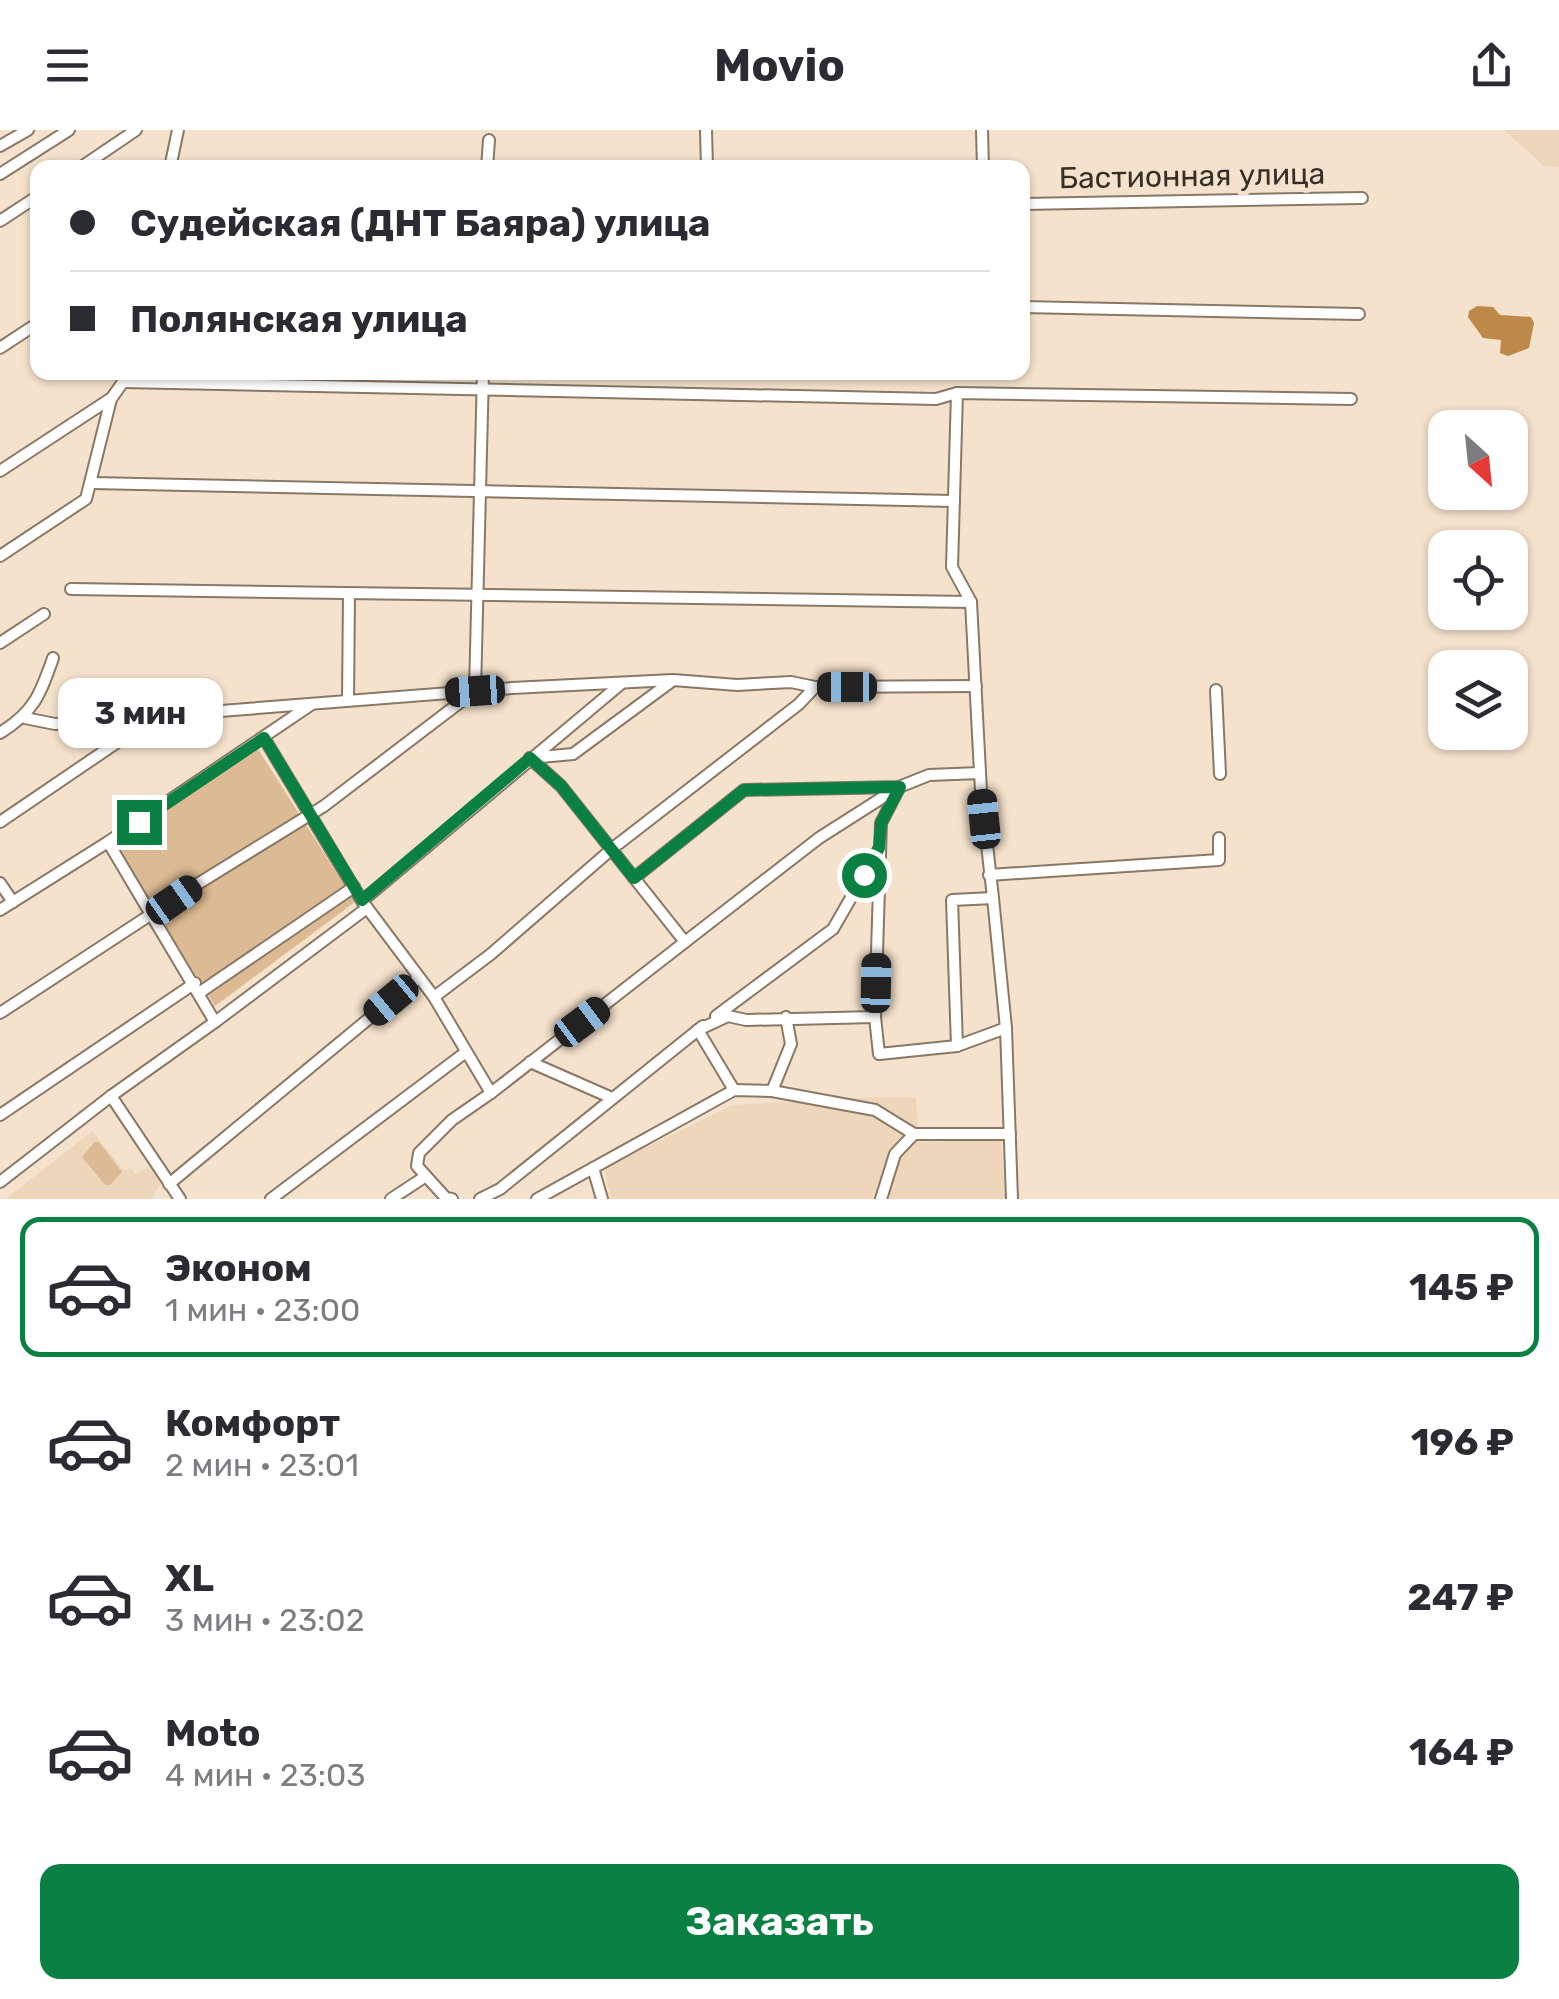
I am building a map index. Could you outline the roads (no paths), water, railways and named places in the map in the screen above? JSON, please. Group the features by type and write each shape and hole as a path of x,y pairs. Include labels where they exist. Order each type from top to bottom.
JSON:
{"street":[{"path":"0,146 28,130"},
{"path":"0,174 69,130"},
{"path":"92,160 136,130"},
{"path":"172,160 178,130"},
{"path":"706,130 707,160"},
{"path":"982,130 983,160"},
{"path":"488,160 489,140"},
{"name":"Бастионная улица","path":"1030,204 1362,198"},
{"path":"0,220 30,201"},
{"path":"1030,307 1359,314"},
{"path":"0,348 30,328"},
{"path":"0,556 86,500 111,398 121,380"},
{"path":"206,380 936,399 957,393 1350,399"},
{"path":"475,691 483,380"},
{"path":"957,393 952,567 971,602 980,773 1006,1028 1012,1199"},
{"path":"0,472 111,398"},
{"path":"92,483 954,501"},
{"path":"71,590 971,602"},
{"path":"348,700 349,594"},
{"path":"0,643 44,614"},
{"path":"0,734 26,718 52,658"},
{"path":"26,718 55,724 348,700 673,680 737,685 791,682 815,687 976,686"},
{"path":"530,758 572,754 673,680"},
{"path":"0,1182 215,1022 364,904 622,683"},
{"path":"434,997 491,954 612,848 815,687"},
{"path":"1216,690 1220,774"},
{"path":"0,1013 311,813 475,691"},
{"path":"0,910 312,704"},
{"path":"0,822 156,716"},
{"path":"264,738 364,904 434,997 491,1093"},
{"path":"530,758 561,786 685,942"},
{"path":"452,1199 446,1198 417,1166 419,1154 452,1120 819,838 900,787 929,775 980,773"},
{"path":"900,787 881,823 879,848 879,1054 957,1046 1006,1028"},
{"path":"634,878 744,790 900,787"},
{"path":"989,876 1219,860 1219,838"},
{"path":"108,842 215,1022"},
{"path":"480,1199 500,1188 698,1030 833,929 879,848"},
{"path":"0,882 13,902"},
{"path":"0,1115 354,886"},
{"path":"957,1046 952,900 993,898"},
{"path":"169,1184 418,978"},
{"path":"698,1030 728,1016 746,1020 876,1017"},
{"path":"772,1091 792,1044 786,1018"},
{"path":"698,1030 734,1090"},
{"path":"271,1199 466,1052"},
{"path":"530,1062 612,1098"},
{"path":"537,1199 734,1090 772,1091 876,1110 914,1134 1010,1134"},
{"path":"111,1096 180,1199"},
{"path":"881,1199 895,1154 914,1134"},
{"path":"593,1168 602,1199"},
{"path":"391,1199 426,1176"}]}
